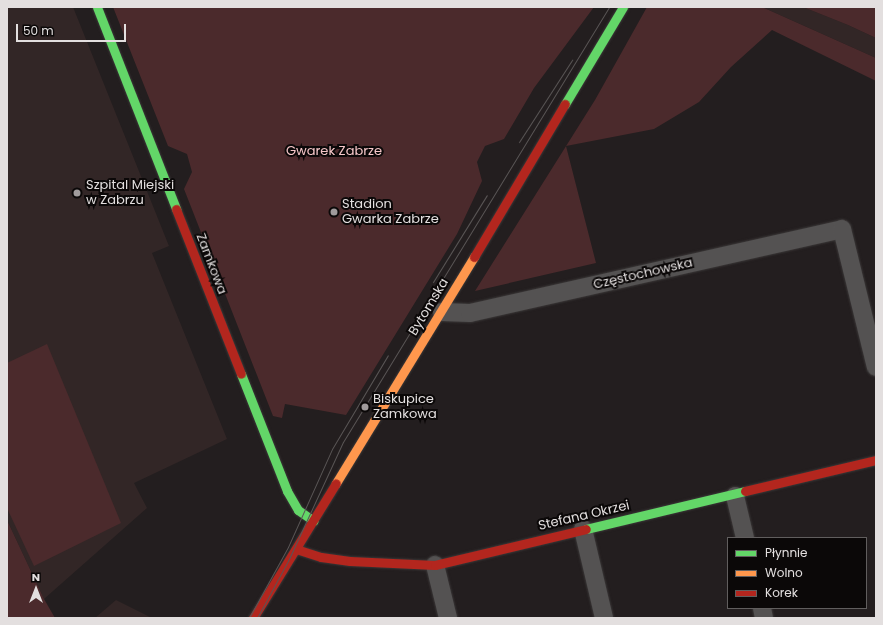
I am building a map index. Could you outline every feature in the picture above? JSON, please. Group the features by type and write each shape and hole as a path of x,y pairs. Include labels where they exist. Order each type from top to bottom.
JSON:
{"street":[{"name":"Zamkowa","path":"97,7 284,484 298,510 314,521"},
{"name":"Bytomska","path":"253,618 442,312 623,7"},
{"name":"Częstochowska","path":"442,312 470,313 842,229 876,368"},
{"name":"Stefana Okrzei","path":"296,549 321,557 350,561 435,565 583,529 735,496 876,460"},
{"path":"735,496 745,537"},
{"path":"583,529 604,618"},
{"path":"435,565 448,618"}],"shaded area":[{"path":"7,7 73,7 169,246 152,253 227,439 134,483 147,508 44,599 7,520"},
{"path":"762,7 803,7 848,25 876,38 876,58"},
{"path":"116,600 152,618 95,618"}],"green space":[{"name":"Gwarek Zabrze","path":"113,7 594,7 534,88 504,139 485,146 477,162 482,181 457,234 346,415 285,404 282,418 273,416 184,189 192,172 187,154 168,146"},
{"path":"647,7 762,7 876,58 876,81 772,30 731,67 699,102 654,129 566,146 595,100"},
{"path":"803,7 876,7 876,38 848,25"},
{"path":"566,146 596,263 475,291"},
{"path":"47,344 121,523 34,566 7,508 7,363"},
{"path":"7,520 44,599 55,618 7,618"}],"tram line":[{"path":"257,618 288,561 343,442 609,7"},
{"path":"519,142 572,60"},
{"path":"433,282 487,195"},
{"path":"249,618 288,547 332,449 388,355"}],"traffic: fast":[{"path":"97,7 176,209"},
{"path":"565,104 623,7"},
{"path":"241,374 287,491 298,510 314,521"},
{"path":"586,529 745,491"}],"traffic: slow":[{"path":"336,483 474,257"}],"traffic: jam":[{"path":"474,257 565,104"},
{"path":"176,209 241,374"},
{"path":"745,491 876,460"},
{"path":"253,618 336,483"},
{"path":"296,549 321,557 350,561 435,565 586,529"}],"place":[{"name":"Szpital Miejski w Zabrzu","path":"77,193"},
{"name":"Stadion Gwarka Zabrze","path":"334,212"},
{"name":"Biskupice Zamkowa","path":"365,407"}]}
